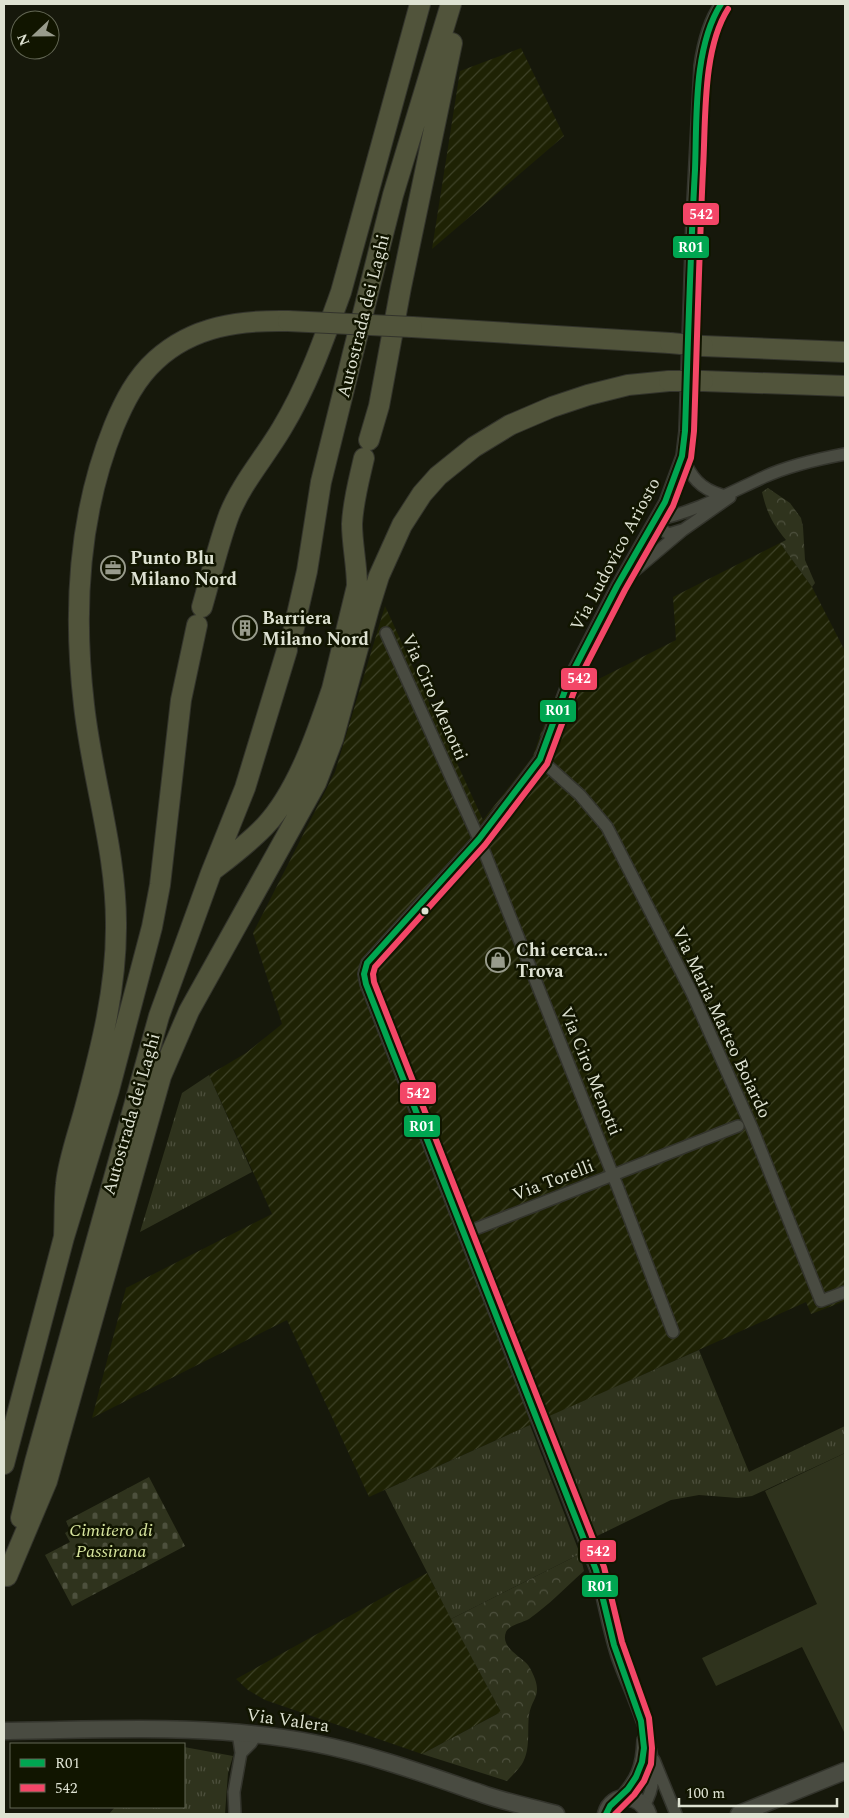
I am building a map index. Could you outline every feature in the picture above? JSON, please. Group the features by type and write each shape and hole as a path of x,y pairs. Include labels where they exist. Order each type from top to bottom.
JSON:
{"highway":[{"name":"Autostrada dei Laghi","path":"4,1464 64,1236 109,1090 152,927 160,885 181,700 199,616 229,516 238,496 283,427 308,378 325,338 341,292 420,4"},
{"name":"Autostrada dei Laghi","path":"5,1582 35,1462 159,1016 211,873 246,788 290,641 307,571 321,482 354,349 393,195 451,4"},
{"path":"211,873 266,825 289,794 327,704 334,680 357,586 352,523 356,494 379,406 401,287 460,4"},
{"path":"64,1236 66,1182 105,1030 112,992 116,925 112,875 84,706 79,660 78,616 80,576 86,527 101,462 122,407 142,375 170,349 206,330 255,320 412,327 703,346 845,352"},
{"path":"5,1582 47,1481 161,1076 188,1011 316,783 333,739 379,576 402,525 422,494 438,476 474,447 502,430 552,407 588,395 628,385 669,381 845,386"}],"street":[{"name":"Via Ludovico Ariosto","path":"465,1233 366,984 364,974 367,963 479,839 540,759 570,676 617,586 655,520 674,480 682,456 685,431 692,220 700,66 708,28 721,4"},
{"path":"617,586 683,530 746,486 765,476 845,454"},
{"path":"682,456 691,476 697,483 712,493 722,495"},
{"path":"683,530 670,534 662,530 655,520 673,517 746,486"},
{"name":"Via Ciro Menotti","path":"386,633 479,839 674,1332"},
{"name":"Via Maria Matteo Boiardo","path":"540,759 580,795 607,827 692,993 752,1128 821,1301 845,1292"},
{"name":"Via Torelli","path":"465,1233 738,1126"},
{"path":"465,1233 596,1570 616,1654 645,1727 650,1748 676,1814"},
{"path":"612,1806 634,1781 642,1759 643,1738 640,1716"},
{"name":"Via Valera","path":"4,1730 184,1730 238,1733 311,1742 416,1770 481,1793 556,1814"},
{"path":"235,1814 234,1792 241,1753 238,1733"},
{"path":"241,1753 251,1744 256,1735"},
{"path":"646,1810 651,1786 650,1748"},
{"path":"739,1814 845,1771"},
{"path":"592,1814 632,1798 646,1810 658,1814"}],"shaded area":[{"path":"521,48 564,136 432,249 460,71"},
{"path":"780,543 812,587 845,651 845,1301 811,1314 806,1302 369,1497 287,1320 92,1418 126,1288 272,1214 209,1075 246,1053 282,1024 253,933 335,772 385,606 483,820 533,756 551,703 676,640 673,597"},
{"path":"427,1573 501,1712 422,1754 265,1700 248,1690 236,1679"}],"green space":[{"path":"768,488 790,503 801,518 805,560 815,583 812,587 780,543 786,540 771,517 762,492"},
{"path":"209,1075 252,1172 140,1232 182,1093"},
{"path":"699,1350 749,1472 845,1426 845,1453 752,1496 738,1498 699,1495 671,1500 595,1537 547,1417"},
{"path":"530,1425 580,1554 451,1619 385,1490"},
{"path":"845,1453 844,1732 802,1647 716,1686 702,1658 817,1604 765,1491"},
{"name":"Cimitero di Passirana","path":"149,1477 185,1546 72,1606 45,1555 70,1542 65,1533 70,1530 66,1521"},
{"path":"580,1554 584,1571 536,1614 516,1624 506,1632 505,1637 508,1647 528,1665 537,1685 537,1694 529,1715 527,1752 519,1768 507,1781 422,1754 501,1712 451,1619"},
{"path":"185,1747 233,1756 228,1773 225,1814 109,1814 114,1808 185,1808"}],"transit line":[{"name":"R01","path":"606,1814 610,1806 628,1789 636,1777 642,1762 644,1748 641,1721 614,1645 596,1570 366,984 364,974 367,963 479,839 540,759 570,677 617,586 665,502 682,456 685,431 698,84 705,41 721,4"},
{"name":"542","path":"615,1814 634,1795 644,1781 651,1764 652,1748 649,1718 622,1642 604,1567 374,982 373,974 375,967 485,845 547,764 578,681 625,590 673,506 691,458 694,431 705,108 709,65 720,26 728,9"}],"place":[{"name":"Punto Blu Milano Nord","path":"113,568"},
{"name":"Barriera Milano Nord","path":"245,628"},
{"name":"Chi cerca... Trova","path":"498,960"}]}
